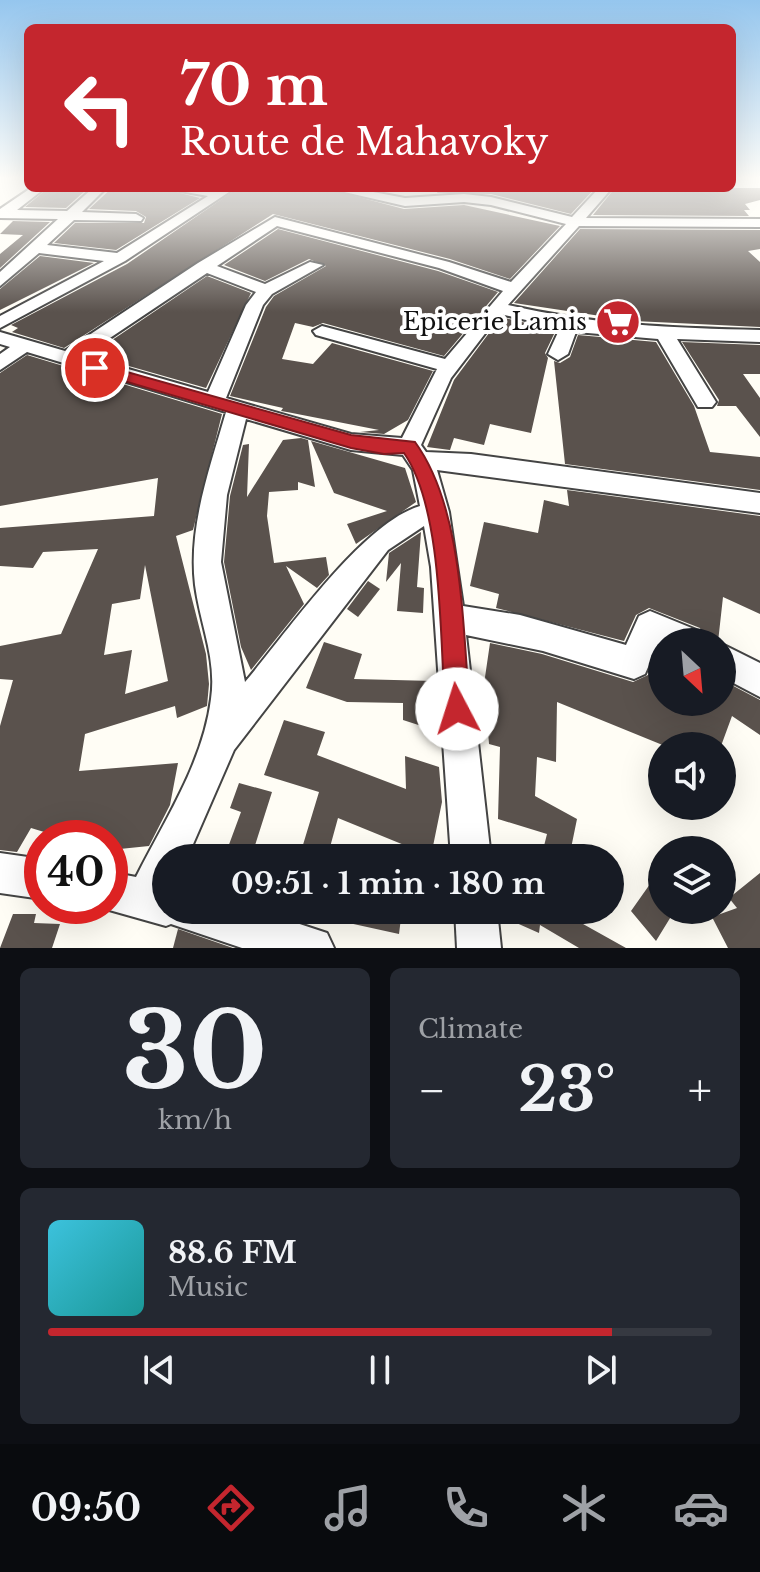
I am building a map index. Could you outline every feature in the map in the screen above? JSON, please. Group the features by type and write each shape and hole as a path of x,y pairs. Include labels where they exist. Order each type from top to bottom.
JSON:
{"street":[{"path":"0,281 61,223"},
{"path":"0,323 120,258 174,223"},
{"path":"66,359 271,223"},
{"path":"284,223 431,261 514,289"},
{"path":"414,453 442,376 496,308 575,223"},
{"path":"33,248 120,258"},
{"path":"172,844 220,740 229,695 229,671 209,584 207,544 236,345 255,305 266,290 315,265"},
{"path":"203,266 266,290"},
{"path":"496,308 570,325 664,334 760,336"},
{"path":"558,354 570,325"},
{"path":"322,331 450,367"},
{"path":"664,334 705,402"},
{"path":"0,338 21,347 351,442 471,463 760,503"},
{"path":"0,364 21,347"},
{"path":"414,453 425,468 436,512 470,844"},
{"path":"220,740 379,542 409,520 436,512"},
{"path":"449,619 523,630 634,663 648,631"},
{"path":"736,668 760,681"},
{"path":"0,873 24,876"},
{"path":"141,899 152,881"},
{"path":"232,924 312,948"},
{"path":"477,924 479,948"}],"building":[{"path":"11,223 49,223 0,268 0,254 23,235 0,234"},
{"path":"75,223 159,223 116,250 54,243"},
{"path":"187,223 259,223 64,348 12,332 18,328 11,325 127,264"},
{"path":"309,223 547,223 560,226 510,279 450,259"},
{"path":"278,229 438,271 498,292 444,356 323,323 313,327 295,323 282,359 313,364 332,343 433,371 408,420 384,434 360,432 379,430 281,411 283,408 230,396 266,307 274,296 326,266 309,259 265,281 224,265"},
{"path":"580,229 760,230 760,249 748,251 760,262 760,327 634,321 514,303"},
{"path":"40,256 94,263 0,310 0,289"},
{"path":"207,276 251,293 206,388 90,355"},
{"path":"501,317 556,330 545,353 548,358 531,433 490,424 484,445 454,438 450,450 427,447 454,380"},
{"path":"578,335 656,342 694,406 710,452 760,457 760,490 565,464 554,361 560,363 570,357"},
{"path":"682,342 760,345 760,374 743,374 760,398 760,437 736,406 717,406 719,400"},
{"path":"27,355 222,414 193,530 176,536 206,654 209,684 207,706 177,718 175,706 85,734 79,771 178,763 170,805 149,846 128,848 128,820 24,820 24,840 17,852 0,850 0,726 13,680 0,679 0,646 61,634 98,549 43,552 33,568 0,566 0,528 154,516 158,478 0,506 0,373","holes":["145,565 168,681 125,694 132,650 104,655 112,604 140,599"]},
{"path":"283,440 308,440 315,487 298,482 298,490 269,492 267,516 274,563 326,557 329,575 317,588 286,566 304,604 251,670 241,647 224,562 230,496 243,445 249,444 247,497"},
{"path":"311,441 405,468 416,502 356,544 347,524 387,511 334,493"},
{"path":"567,490 760,516 760,614 723,597 720,628 700,628 649,608 636,615 624,641 496,608 499,594 470,586 484,522 538,533 544,500 569,506"},
{"path":"421,532 417,587 424,588 423,613 397,611 401,563 386,582 389,553"},
{"path":"368,581 380,589 358,617 347,609"},
{"path":"324,642 362,654 354,679 434,681 437,731 403,720 403,703 347,702 306,688"},
{"path":"490,643 542,654 633,682 648,675 648,716 732,716 726,732 648,732 648,739 557,702 556,762 537,757 535,796 577,819 572,844 544,844 547,834 498,819 500,747 489,744 484,684"},
{"path":"736,687 760,700 760,735 732,716 736,716"},
{"path":"284,720 325,732 317,755 406,789 405,756 439,767 442,802 433,844 402,844 338,818 331,844 303,844 319,792 264,775"},
{"path":"239,783 272,792 255,844 229,844 241,812 230,808"},
{"path":"760,873 760,948 728,948 716,924 736,924 736,892"},
{"path":"648,887 648,924 666,924 656,941 631,911"},
{"path":"13,914 24,914 24,924 60,924 52,948 0,948"},
{"path":"353,924 400,924 399,934"},
{"path":"519,924 583,924 626,948 579,948 540,925 539,933"},
{"path":"178,929 233,948 173,948"}],"place":[{"name":"Epicerie Lamis","path":"618,322"}],"route":[{"path":"95,368 351,442 384,447 409,446 425,468 436,512 445,567 457,709"}]}
